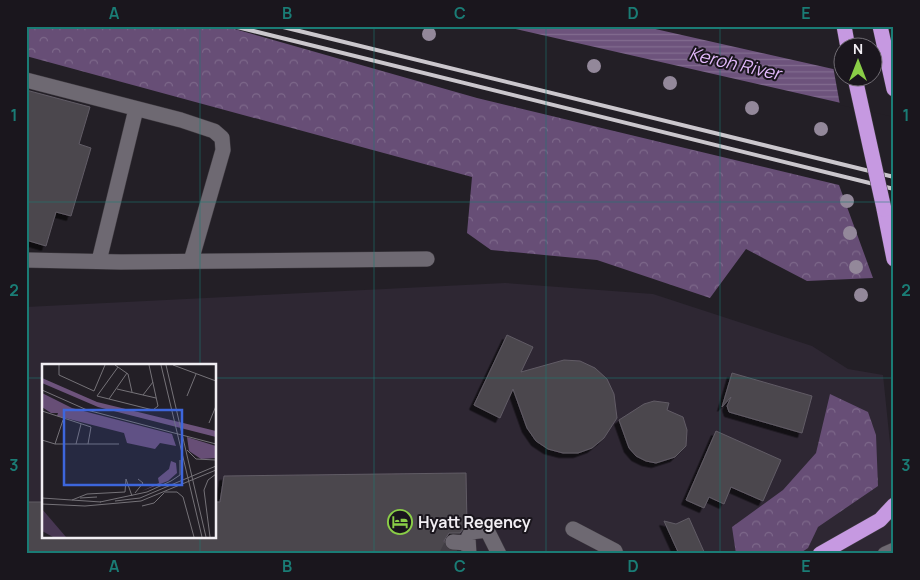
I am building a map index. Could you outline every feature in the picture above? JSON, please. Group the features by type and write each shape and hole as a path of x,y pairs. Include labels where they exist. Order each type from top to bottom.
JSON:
{"highway":[{"path":"880,26 894,90"},
{"path":"857,88 894,259"},
{"path":"820,554 880,520 894,504"}],"street":[{"path":"26,80 214,131 222,138 223,150 192,261"},
{"path":"99,261 136,109"},
{"path":"26,260 427,259"},
{"path":"573,529 615,551 616,554"},
{"path":"464,546 470,532 487,530 499,554"},
{"path":"885,554 894,550"}],"shaded area":[{"path":"505,283 653,294 812,346 848,369 883,375 894,482 894,554 26,554 26,307"}],"green space":[{"path":"26,26 224,26 477,98 839,185 873,278 807,281 746,249 710,298 597,260 491,250 467,233 472,177 26,56"},
{"path":"830,394 868,412 876,435 878,486 818,527 808,548 799,554 736,554 732,527 783,490 816,453"}],"water":[{"name":"Keroh River","path":"502,26 642,26 832,69 832,88 879,88 894,115"}],"pier":[{"path":"882,77 894,80 894,117 840,105 837,88 882,88"}],"building":[{"path":"26,90 90,107 79,144 91,148 71,216 56,212 46,246 26,240"},
{"path":"507,335 533,347 521,372 564,360 580,361 595,368 607,379 614,394 617,418 604,438 592,448 578,453 563,453 548,449 536,441 527,428 513,389 500,418 474,405"},
{"path":"732,373 812,396 802,433 729,412 727,406 731,397 722,407"},
{"path":"654,401 669,403 667,410 683,417 687,430 686,446 675,457 656,463 636,456 629,448 619,420 644,404"},
{"path":"716,431 781,460 763,501 731,487 724,504 709,497 704,508 686,500"},
{"name":"Hyatt Regency","path":"466,473 467,524 460,533 449,533 444,541 447,549 459,552 460,554 26,554 26,502 42,502 42,538 216,538 216,502 220,502 224,476"},
{"path":"689,518 705,554 679,554 664,521 676,524"}],"tunnel":[{"path":"447,554 453,542"}],"railway":[{"path":"233,26 894,189"},
{"path":"279,26 894,177"}],"place":[{"name":"Hyatt Regency","path":"400,522"}]}
